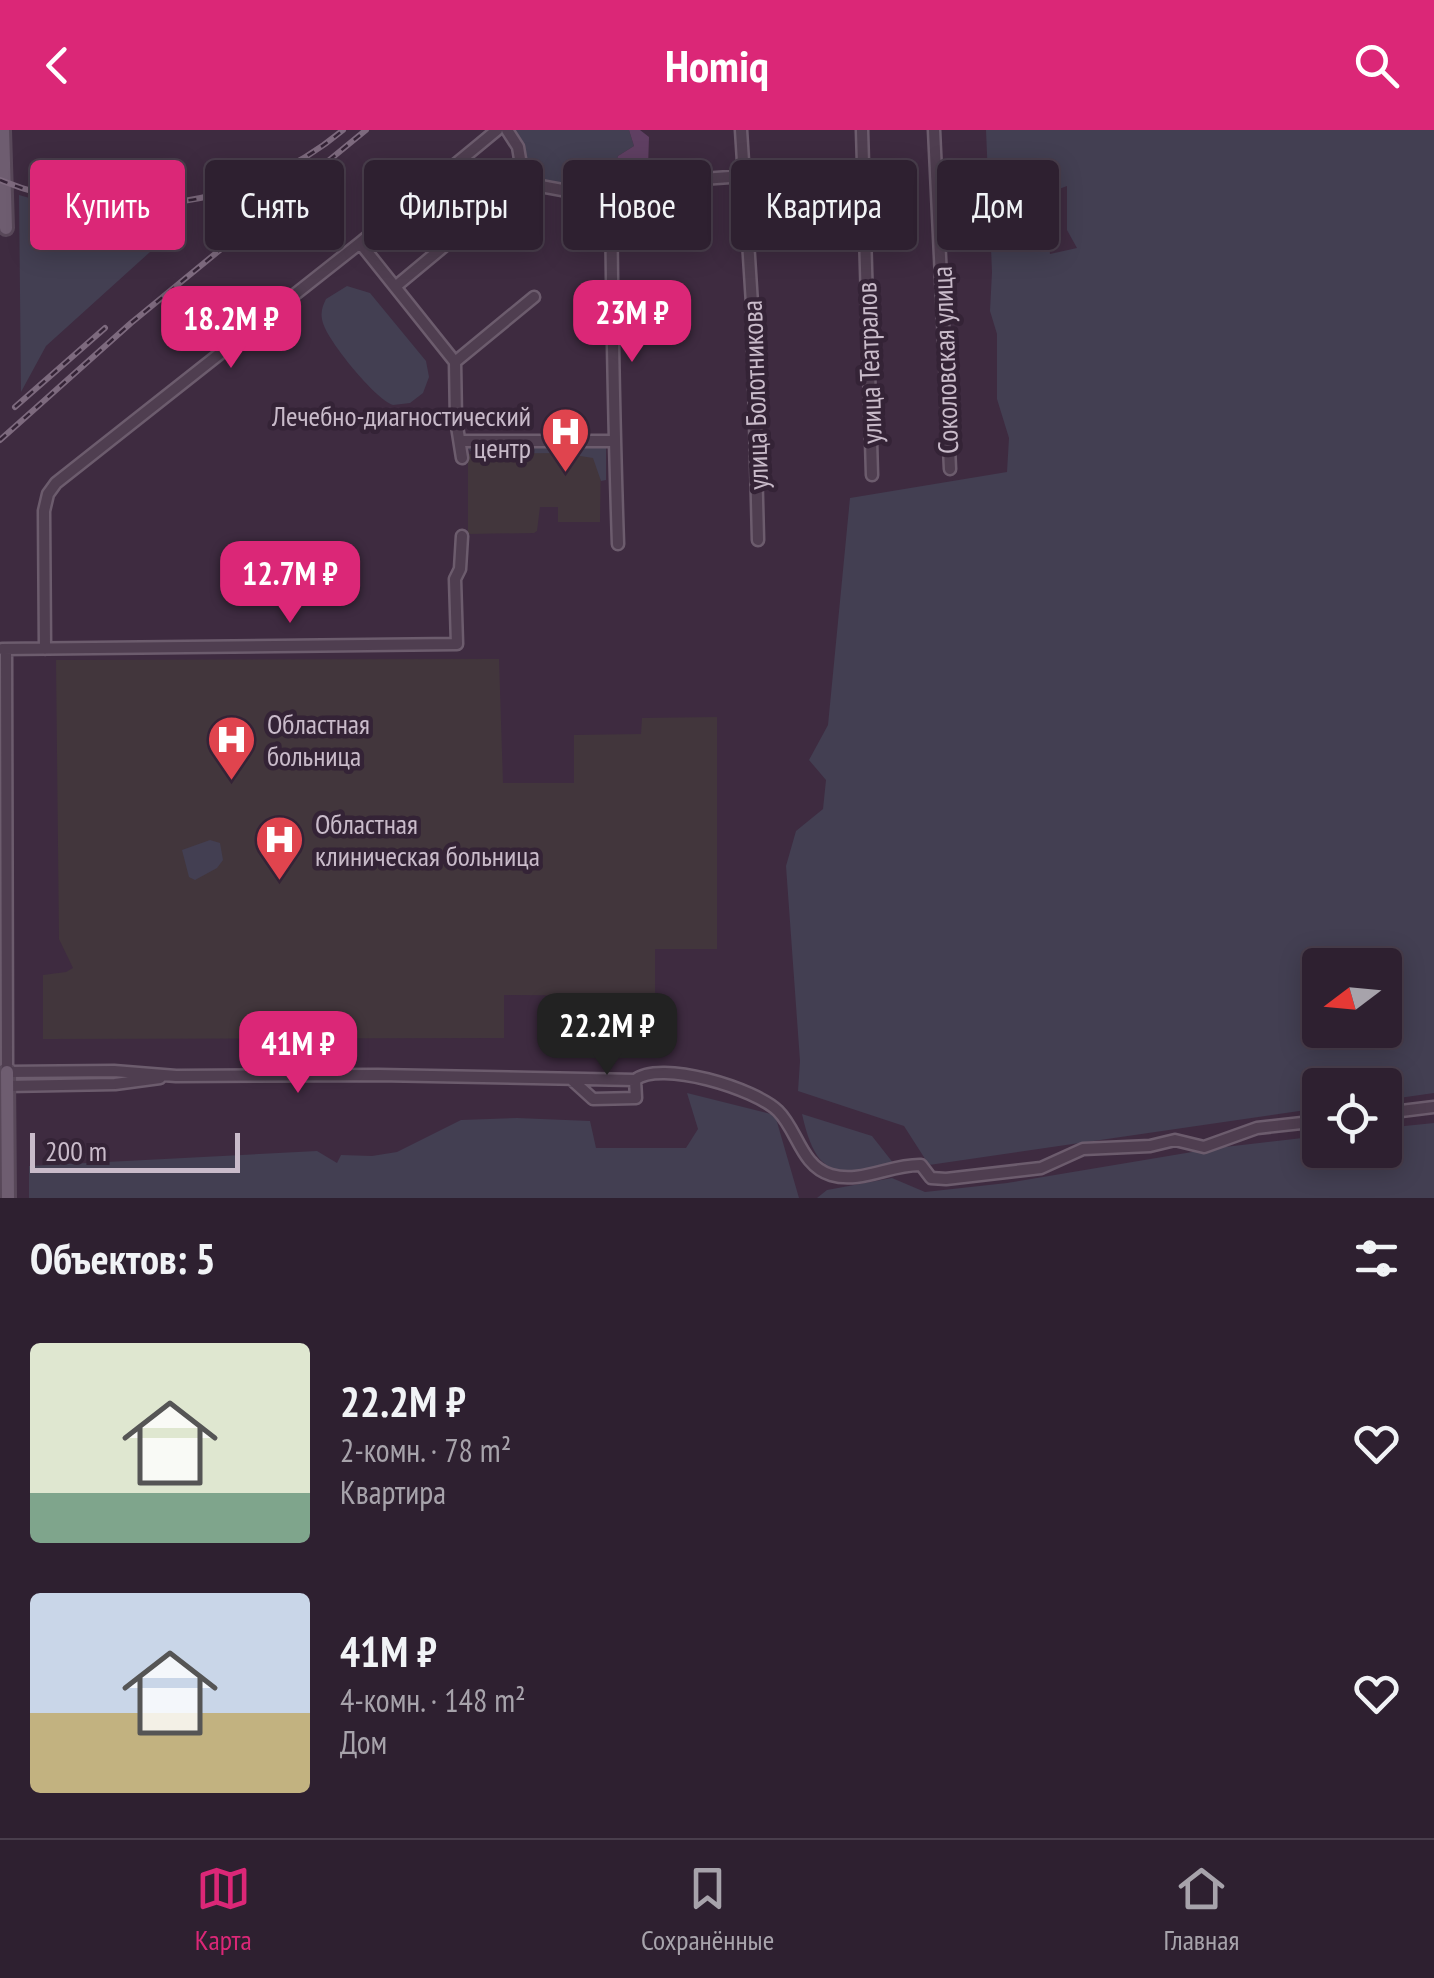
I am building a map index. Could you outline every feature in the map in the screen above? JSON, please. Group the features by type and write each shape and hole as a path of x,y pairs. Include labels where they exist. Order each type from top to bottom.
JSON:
{"main road":[{"path":"3,131 4,218"},
{"path":"5,1079 8,1198"}],"street":[{"path":"45,649 44,511 54,486 497,130"},
{"path":"507,130 518,147 524,183 563,192"},
{"name":"улица Болотникова","path":"741,130 743,160"},
{"name":"улица Театралов","path":"862,130 872,475"},
{"name":"Соколовская улица","path":"934,130 950,469"},
{"path":"360,243 455,362 456,420 462,458"},
{"path":"395,287 440,250"},
{"path":"611,250 612,441 618,490 618,544"},
{"name":"улица Болотникова","path":"748,250 758,540"},
{"path":"455,362 534,298"},
{"path":"461,440 612,441"},
{"path":"462,536 456,580 456,644 3,649 5,1079 114,1071 176,1076 635,1080 642,1075 680,1073 760,1099 778,1111 816,1166 833,1176 844,1177 882,1172 904,1164 921,1164 931,1178 946,1179 1040,1168 1083,1148 1150,1146 1174,1140 1204,1146 1257,1128 1302,1122"},
{"path":"571,1079 592,1098 636,1098 635,1080"},
{"path":"1402,1111 1434,1107"}],"shaded area":[{"path":"513,130 629,130 634,146 617,160 563,160 563,188 543,180 543,160 525,160"},
{"path":"629,130 640,130 649,137 648,160 617,160 618,156 634,146"},
{"path":"986,130 1434,130 1434,1093 1402,1098 1402,1068 1302,1068 1302,1111 929,1165 904,1126 798,1091 800,1061 786,866 796,831 823,809 826,780 809,760 828,725 850,498 1007,472 1009,438 997,399 997,334 990,311 991,250 1050,250 1050,254 1077,248 1067,230 1067,186 1059,189 1059,160 987,160"},
{"path":"19,195 30,198 30,250 152,250 46,346 21,392"},
{"path":"347,286 370,293 426,361 429,377 423,393 410,403 393,405 375,392 327,331 322,317 326,299"},
{"path":"485,443 486,448 496,448 498,443 606,445 606,480 601,481 593,458 561,453 474,454 467,448 468,444"},
{"path":"601,451 600,522 558,522 558,507 540,507 534,533 468,534 468,454"},
{"name":"Областная клиническая больница","path":"499,659 503,783 574,783 574,735 641,734 642,718 717,717 717,949 655,949 655,996 504,995 504,1038 43,1039 43,975 73,968 59,939 56,660"},
{"path":"210,840 220,843 223,860 217,868 195,880 189,877 182,850"},
{"path":"687,1093 775,1115 799,1198 29,1198 29,1166 317,1151 337,1163 341,1155 397,1152 461,1120 590,1121 596,1148 686,1148 698,1129"},
{"path":"802,1114 872,1136 894,1164 857,1170 832,1168 815,1151"},
{"path":"1434,1123 1434,1198 817,1198 827,1190 892,1178 925,1192 1302,1138 1302,1168 1402,1168 1402,1126"}],"railway":[{"path":"0,180 88,203 179,202 223,193 266,178 306,157 343,130"},
{"path":"0,440 131,323 366,130"},
{"path":"15,407 105,328"}],"place":[{"name":"Лечебно-диагностический центр","path":"566,474"},
{"name":"Областная больница","path":"232,782"},
{"name":"Областная клиническая больница","path":"280,882"}]}
